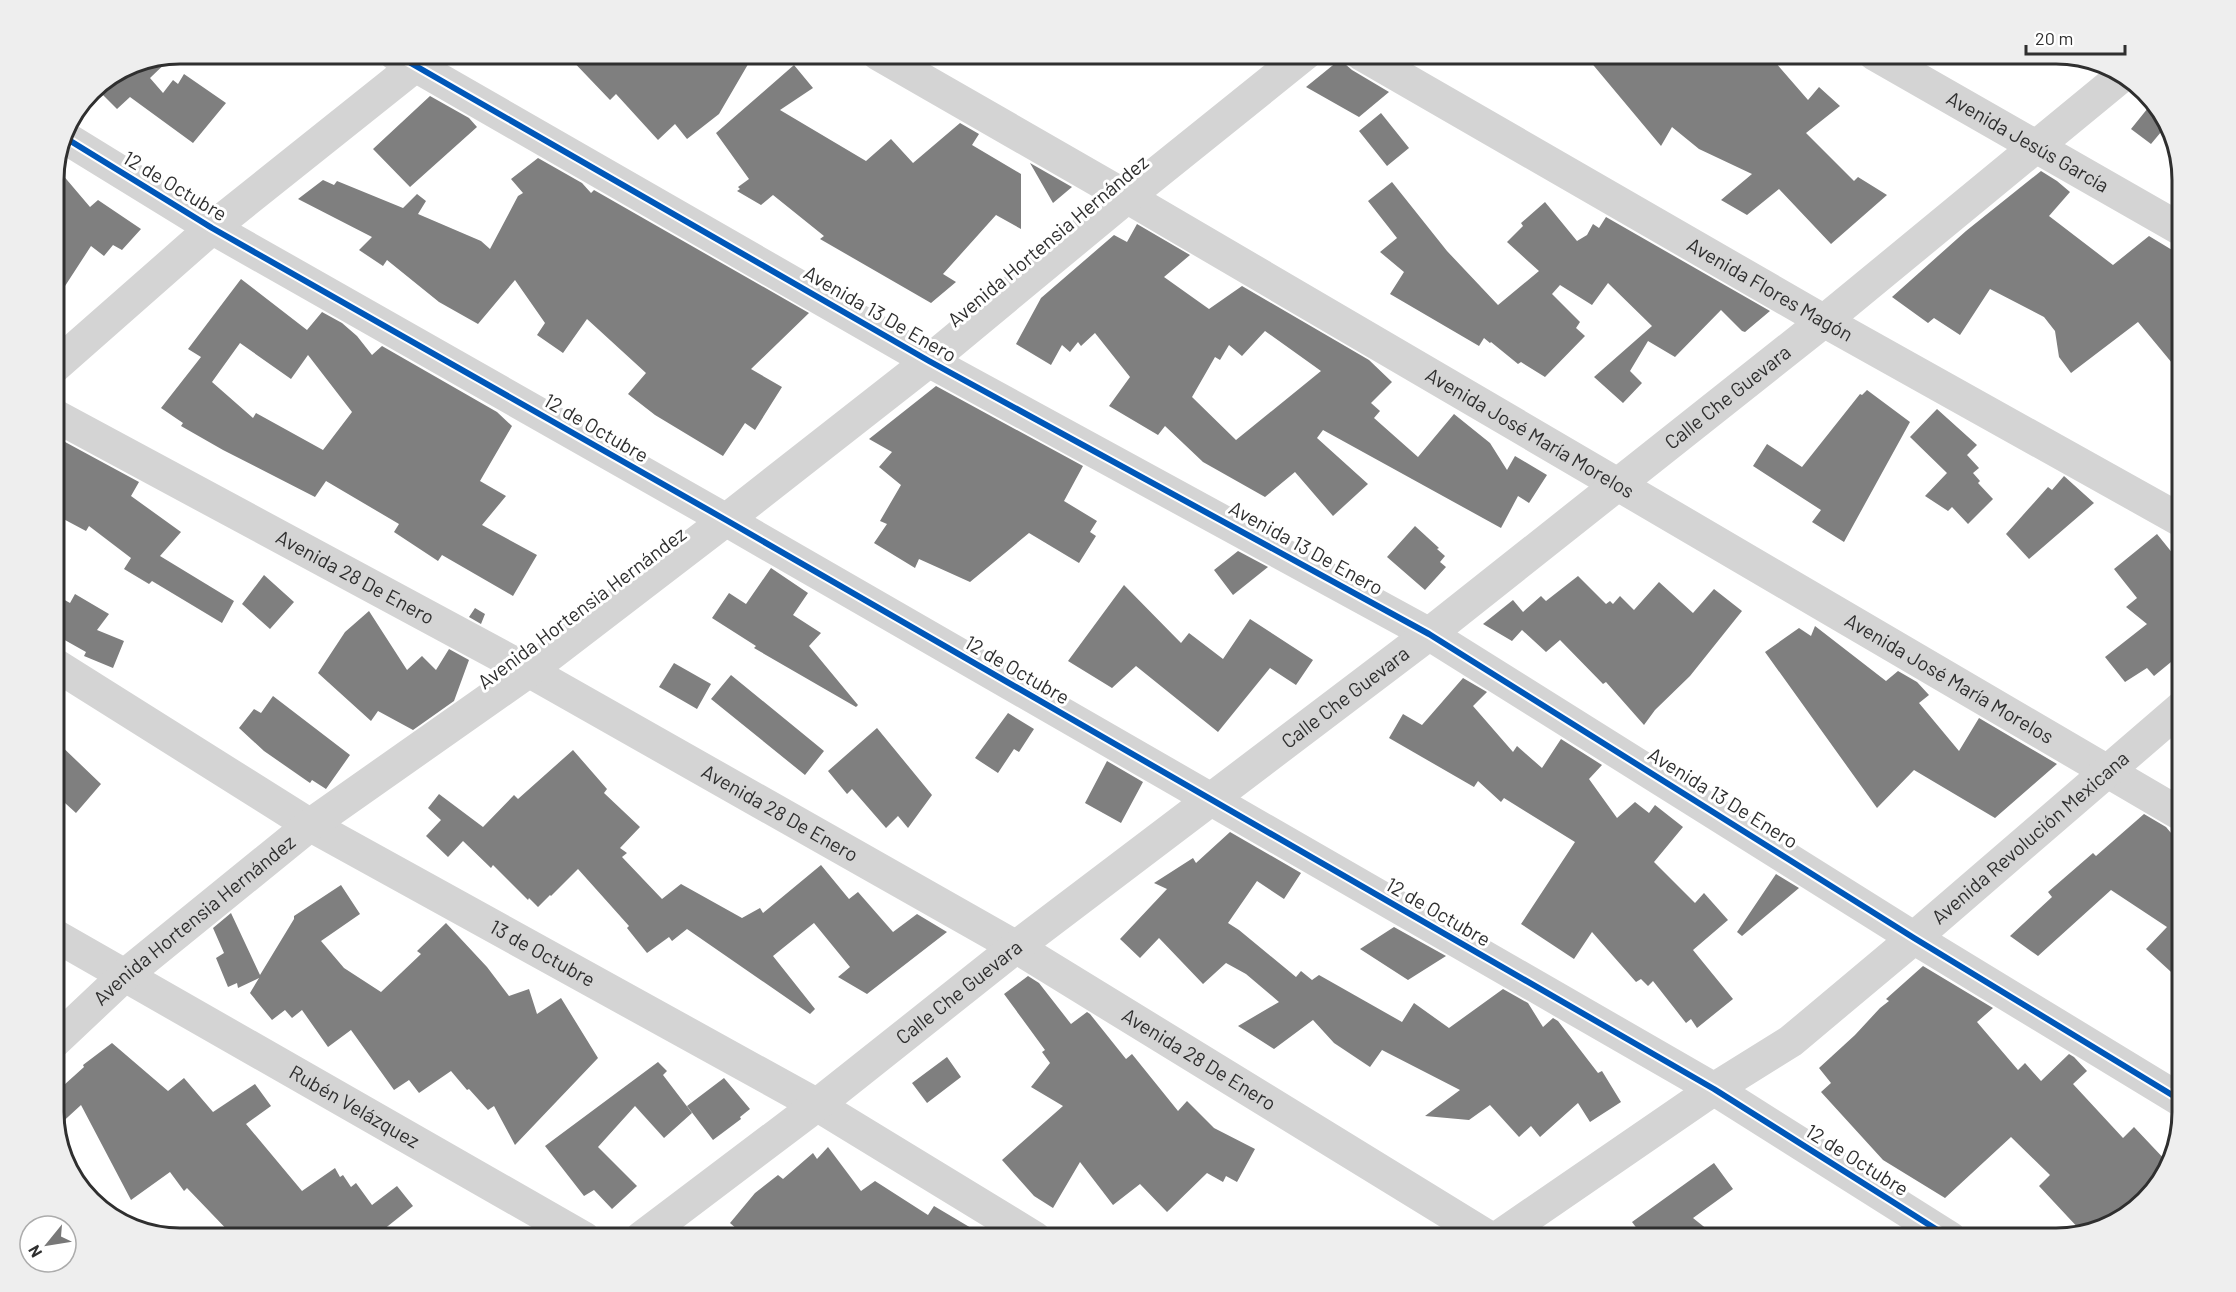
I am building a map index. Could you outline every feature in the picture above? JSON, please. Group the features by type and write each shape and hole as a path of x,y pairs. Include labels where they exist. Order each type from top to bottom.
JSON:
{"street":[{"path":"65,357 212,228 406,64"},
{"name":"Avenida 13 De Enero","path":"423,64 929,361 1429,634 1914,938 2172,1095"},
{"name":"Avenida José María Morelos","path":"895,64 1127,197 2172,809"},
{"name":"Avenida Hortensia Hernández","path":"65,1032 124,976 310,825 529,671 726,520 929,361 1293,64"},
{"name":"Avenida Flores Magón","path":"1378,64 1824,321 2171,515"},
{"name":"Avenida Jesús García","path":"1892,64 2171,224"},
{"name":"Calle Che Guevara","path":"654,1228 817,1105 1016,947 1429,634 1824,321 2115,81"},
{"name":"12 de Octubre","path":"71,141 212,228 726,520 1714,1089 1934,1228"},
{"name":"Avenida 28 De Enero","path":"65,421 529,671 1016,947 1474,1228"},
{"name":"13 de Octubre","path":"65,671 310,825 817,1105 1019,1228"},
{"name":"Avenida Revolución Mexicana","path":"1512,1228 1714,1089 1791,1041 2172,716"},
{"name":"Rubén Velázquez","path":"65,941 566,1228"}],"building":[{"path":"576,64 748,64 719,114 687,139 675,124 658,140 616,94 610,100"},
{"path":"1334,64 1345,64 1389,92 1359,117 1306,87"},
{"path":"1592,64 1777,64 1808,100 1819,87 1840,106 1806,133 1854,181 1858,177 1887,195 1831,244 1779,189 1747,215 1721,200 1752,174 1699,149 1672,127 1661,146"},
{"path":"794,65 813,88 780,110 866,161 891,139 913,163 960,123 979,134 972,145 1021,174 1021,229 996,215 943,274 956,282 931,303 820,239 824,236 773,195 761,205 737,191 740,189 738,187 749,179 716,133"},
{"path":"163,66 150,78 163,93 173,80 178,84 184,74 226,103 193,143 130,97 117,109 103,95 129,76"},
{"path":"430,96 469,118 477,127 410,187 373,149"},
{"path":"2147,109 2161,132 2151,144 2131,129"},
{"path":"1381,113 1409,148 1387,166 1359,131"},
{"path":"538,158 582,183 591,193 594,190 809,313 751,369 782,387 755,430 745,423 723,456 655,415 628,394 646,373 587,319 563,353 537,335 545,323 515,280 478,324 439,302 387,260 383,266 359,250 372,237 298,199 323,180 334,185 337,181 403,208 417,194 426,201 418,214 481,241 490,249 518,196 523,193 511,179"},
{"path":"1030,163 1072,187 1053,203"},
{"path":"2041,171 2070,192 2049,216 2113,265 2149,236 2171,249 2171,362 2138,322 2071,373 2059,357 2055,331 2044,317 1990,289 1960,335 1934,318 1928,323 1892,297 1966,231"},
{"path":"65,178 90,207 98,200 141,229 122,250 113,245 104,256 91,246 65,286"},
{"path":"1392,182 1447,251 1498,305 1539,271 1507,242 1523,226 1521,223 1545,202 1577,241 1587,235 1593,224 1599,228 1606,217 1770,311 1745,332 1721,310 1675,357 1648,341 1630,371 1642,383 1623,403 1594,377 1652,326 1608,283 1592,305 1560,285 1552,294 1580,322 1576,328 1585,336 1545,377 1521,362 1518,364 1484,338 1479,346 1390,294 1404,272 1380,252 1397,238 1368,201"},
{"path":"1137,224 1190,255 1164,277 1209,309 1242,286 1369,360 1392,382 1371,403 1380,411 1374,418 1418,457 1454,414 1490,443 1507,470 1515,456 1547,475 1529,503 1518,496 1501,528 1323,430 1317,438 1368,484 1333,516 1295,472 1265,497 1203,462 1165,426 1158,435 1109,406 1130,377 1095,333 1081,346 1078,342 1070,352 1062,345 1051,365 1016,344 1041,298 1114,235 1127,242","holes":["1265,331 1321,371 1236,440 1192,397 1215,357 1220,360 1229,345 1242,356"]},
{"path":"241,279 307,330 322,312 342,323 357,336 372,355 382,346 497,412 512,426 480,481 506,496 482,525 537,555 513,596 442,555 438,561 394,532 399,524 326,481 315,497 181,426 183,423 161,408 201,357 188,349","holes":["240,343 291,379 308,355 352,412 323,450 256,413 253,418 212,382"]},
{"path":"936,386 1083,466 1064,501 1097,521 1090,532 1096,536 1079,563 1029,533 970,582 919,559 915,568 874,543 887,524 880,521 901,485 879,467 892,452 869,439"},
{"path":"1867,390 1910,422 1844,542 1812,522 1821,510 1753,466 1767,444 1802,467 1860,394 1862,395"},
{"path":"1937,409 1977,445 1967,455 1979,468 1973,473 1980,481 1978,483 1993,499 1968,524 1952,507 1948,511 1925,496 1947,473 1910,437"},
{"path":"65,442 139,482 131,496 181,532 160,556 234,601 222,623 152,581 149,584 124,569 131,558 89,526 86,531 65,520"},
{"path":"2064,476 2094,503 2029,559 2006,534 2048,487 2052,490"},
{"path":"1415,526 1445,556 1440,562 1446,567 1425,590 1387,557"},
{"path":"2157,534 2171,552 2172,662 2154,676 2147,668 2125,682 2105,657 2147,624 2126,607 2137,598 2114,569"},
{"path":"1238,551 1268,567 1233,595 1214,570"},
{"path":"771,568 808,593 793,615 821,633 809,646 858,705 856,707 754,648 756,646 712,618 729,593 746,604"},
{"path":"264,575 294,602 270,629 242,604"},
{"path":"1578,576 1606,604 1610,601 1613,604 1620,596 1634,610 1659,582 1693,613 1714,589 1742,611 1690,676 1655,710 1644,725 1606,682 1603,684 1560,640 1546,652 1522,630 1512,641 1483,624 1513,600 1523,612 1541,596 1546,601"},
{"path":"1124,585 1181,643 1189,633 1223,659 1250,619 1313,660 1296,685 1270,668 1218,732 1136,666 1112,688 1068,661"},
{"path":"75,594 109,614 97,630 124,641 113,668 84,656 86,652 65,640 65,600 70,603"},
{"path":"475,608 485,614 481,624 469,617"},
{"path":"369,611 407,670 422,656 436,670 449,649 469,660 454,701 413,730 378,711 371,721 318,673 345,632"},
{"path":"1815,626 1886,681 1898,671 1917,682 1929,695 1919,703 1959,751 1979,718 2057,764 1995,818 1914,770 1877,808 1765,652 1799,628 1811,636"},
{"path":"674,663 711,684 697,709 659,687"},
{"path":"731,675 824,751 805,775 711,699"},
{"path":"1463,678 1487,692 1473,706 1513,752 1517,746 1542,768 1561,739 1602,765 1589,779 1617,818 1635,802 1649,813 1655,805 1683,827 1654,862 1695,903 1704,893 1728,920 1693,950 1733,999 1697,1028 1691,1019 1686,1023 1653,981 1648,986 1641,979 1636,982 1592,932 1574,959 1521,924 1575,842 1504,798 1501,802 1478,781 1474,787 1389,738 1403,714 1422,725"},
{"path":"273,696 350,755 326,789 312,780 310,783 264,751 239,728 254,709 261,713"},
{"path":"1008,713 1034,729 1019,752 1014,749 998,773 975,758"},
{"path":"877,728 932,795 908,828 898,816 886,828 852,789 847,794 828,771"},
{"path":"65,750 101,784 76,813 65,803"},
{"path":"573,750 607,789 604,793 640,827 620,848 627,853 622,857 662,899 681,884 742,918 760,908 763,913 821,865 849,899 858,892 893,932 917,914 947,932 867,994 838,977 850,967 814,923 773,956 815,1009 810,1014 687,929 672,941 669,937 647,953 627,928 629,926 578,869 538,907 493,865 491,868 463,841 448,857 426,836 441,820 428,808 439,794 483,827 514,795 518,799"},
{"path":"1107,761 1143,782 1121,823 1085,803"},
{"path":"2144,814 2166,827 2172,834 2172,973 2146,949 2167,927 2111,890 2038,956 2010,936 2052,897 2048,892 2093,853 2096,856"},
{"path":"1230,832 1301,873 1284,899 1257,881 1228,923 1296,977 1301,971 1312,980 1319,975 1402,1022 1414,1003 1449,1028 1503,989 1528,1003 1543,1027 1553,1018 1558,1021 1598,1073 1602,1071 1621,1102 1590,1122 1578,1103 1540,1137 1531,1126 1519,1137 1490,1105 1469,1120 1425,1116 1460,1090 1382,1050 1370,1067 1334,1043 1313,1020 1274,1049 1238,1026 1279,1002 1246,974 1226,963 1203,984 1159,938 1140,958 1120,939 1167,889 1154,883 1193,858 1196,863"},
{"path":"1776,874 1799,888 1742,936 1737,932"},
{"path":"341,885 360,914 321,941 344,968 381,992 421,954 417,951 446,923 487,967 509,996 529,989 537,1014 561,998 598,1058 515,1145 494,1106 488,1110 451,1071 419,1093 409,1080 394,1090 351,1030 328,1047 302,1010 292,1018 285,1010 272,1020 250,993 259,978 238,988 237,983 228,987 216,958 224,953 213,928 231,913 260,975 294,916"},
{"path":"1394,927 1446,956 1408,980 1360,949"},
{"path":"1923,966 1993,1008 1977,1022 2018,1070 2025,1063 2041,1081 2069,1054 2074,1057 2087,1071 2073,1084 2123,1138 2134,1127 2162,1157 2156,1169 2147,1182 2126,1203 2100,1219 2076,1226 2039,1186 2050,1175 2011,1137 1945,1198 1883,1160 1821,1092 1831,1083 1819,1068 1889,1001 1886,999"},
{"path":"1028,976 1039,983 1071,1024 1087,1012 1090,1014 1126,1059 1132,1054 1178,1111 1187,1101 1214,1128 1255,1149 1237,1182 1226,1176 1223,1182 1207,1173 1167,1212 1140,1184 1113,1205 1080,1162 1053,1208 1034,1196 1002,1160 1063,1106 1031,1087 1050,1063 1042,1052 1045,1050 1004,994"},
{"path":"112,1043 168,1091 184,1078 213,1112 255,1084 271,1106 246,1124 302,1191 335,1168 340,1177 343,1175 351,1187 356,1183 372,1205 397,1186 413,1206 386,1228 225,1228 187,1188 184,1191 170,1172 131,1200 81,1105 65,1120 65,1084 84,1067 83,1065"},
{"path":"947,1057 961,1077 927,1103 912,1083"},
{"path":"658,1062 667,1071 663,1075 692,1113 664,1138 635,1106 598,1147 637,1186 612,1209 594,1190 584,1196 545,1146"},
{"path":"724,1078 750,1109 740,1117 741,1119 713,1140 687,1106"},
{"path":"828,1147 861,1191 875,1181 928,1215 934,1206 971,1228 736,1228 730,1223 755,1193 778,1175 783,1179 813,1153 817,1159"},
{"path":"1714,1163 1733,1189 1693,1218 1706,1228 1636,1228 1632,1222"}],"cycle path":[{"path":"412,64 929,361 1429,634 1914,938 2172,1095"},
{"path":"71,141 212,228 726,520 1714,1089 1934,1228"}]}
